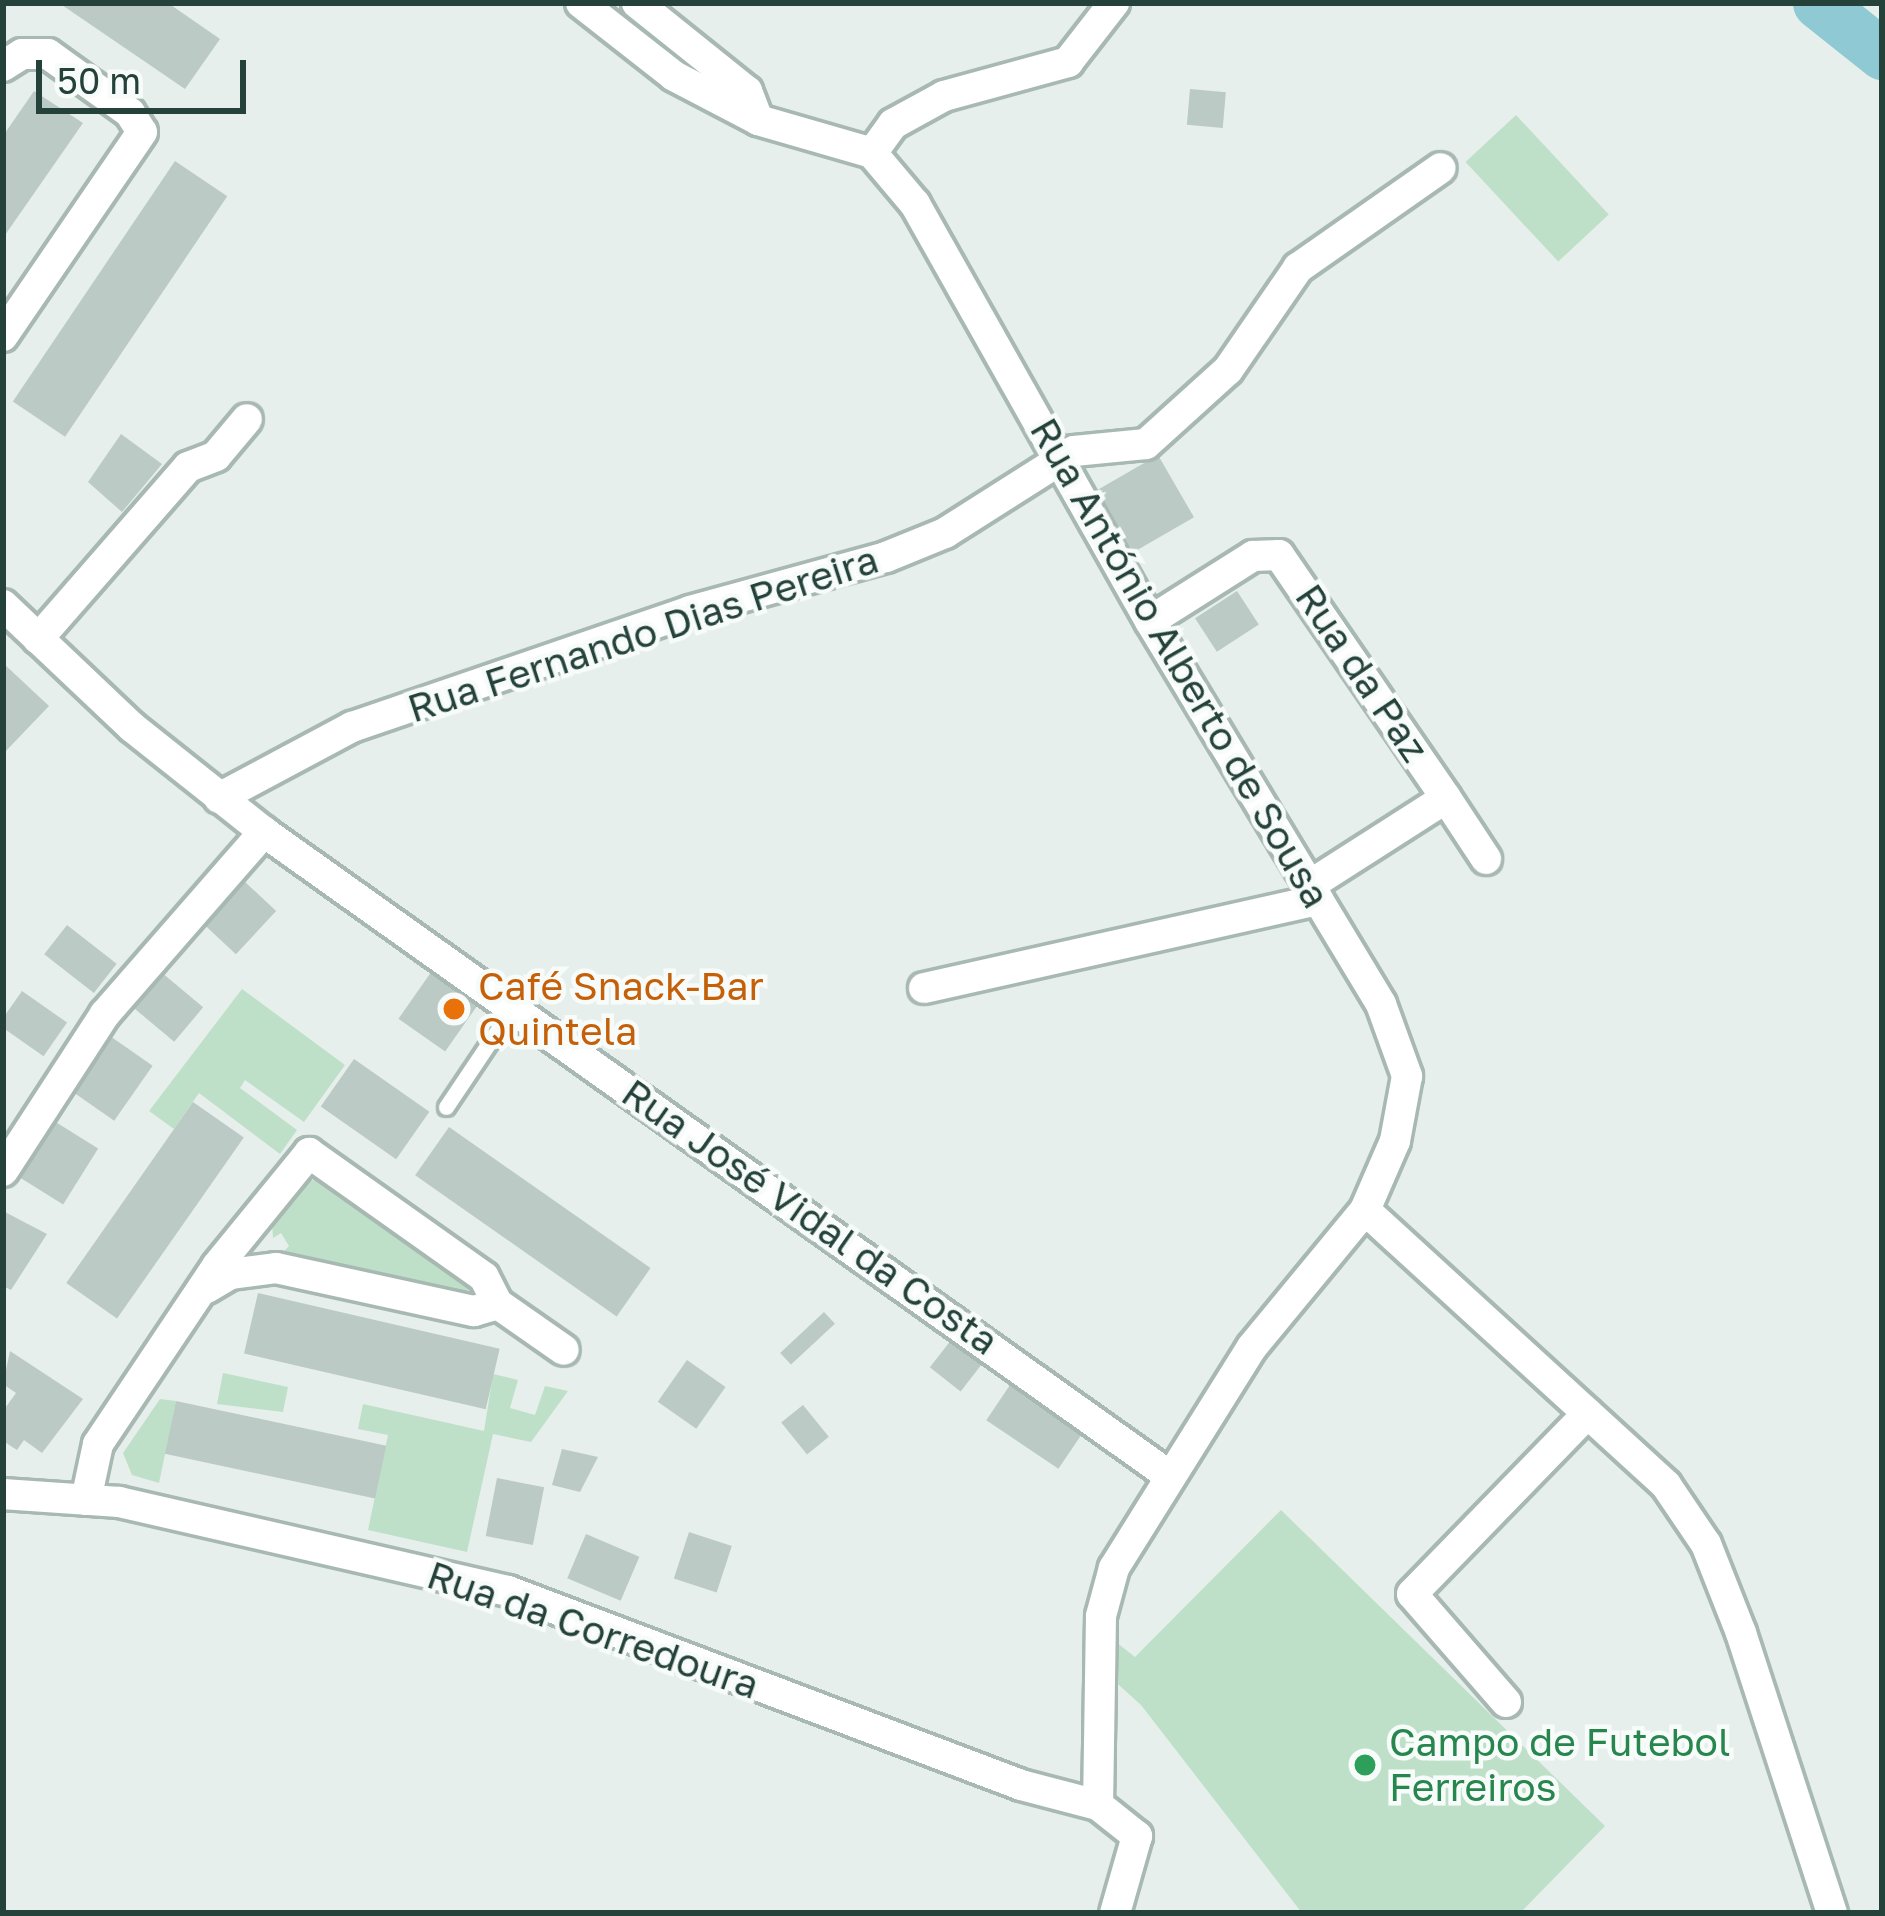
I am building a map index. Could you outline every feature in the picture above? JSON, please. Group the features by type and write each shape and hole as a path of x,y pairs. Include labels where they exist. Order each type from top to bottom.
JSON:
{"street":[{"path":"581,3 674,76 758,120 872,153 893,124 944,96 1069,62 1114,3"},
{"path":"637,3 746,92 758,120"},
{"path":"3,66 22,54 48,54 130,113 142,132 3,335"},
{"name":"Rua António Alberto de Sousa","path":"872,153 915,204 1150,622 1381,1004 1407,1076 1395,1141 1368,1202 1252,1347 1167,1474 1114,1568 1101,1616 1098,1805"},
{"path":"1060,458 1146,444 1228,370 1298,268 1441,167"},
{"path":"38,639 188,467 216,457 247,418"},
{"name":"Rua Fernando Dias Pereira","path":"219,798 352,727 690,611 886,557 945,532 1060,458"},
{"name":"Rua da Paz","path":"1150,622 1253,556 1279,555 1486,859"},
{"name":"Rua José Vidal da Costa","path":"3,604 219,798 264,832 1167,1474"},
{"name":"Rua da Paz","path":"1314,892 1446,798"},
{"path":"3,1171 105,1013 264,832"},
{"path":"924,988 1314,892"},
{"path":"86,1500 98,1444 265,1207 309,1153 484,1277 499,1304 564,1350"},
{"path":"1368,1202 1666,1485 1706,1544 1832,1913"},
{"path":"265,1207 264,1244 276,1268"},
{"path":"207,1288 230,1274 276,1268 474,1311 499,1304"},
{"path":"1506,1702 1412,1594 1588,1413"},
{"name":"Rua da Corredoura","path":"3,1494 86,1500 279,1535 508,1592 1021,1785 1098,1805"},
{"path":"1098,1805 1137,1836 1115,1913"}],"lane":[{"path":"446,1107 512,1007"}],"green space":[{"path":"1516,115 1609,214 1558,262 1466,162"},
{"path":"242,989 345,1065 304,1122 245,1080 240,1088 297,1130 280,1154 199,1093 174,1129 149,1111"},
{"path":"320,1178 471,1284 467,1294 458,1298 287,1260 282,1253 289,1246 281,1233 273,1238 272,1222 293,1187"},
{"path":"223,1373 288,1387 283,1412 217,1404"},
{"path":"493,1374 518,1380 510,1408 535,1415 545,1386 568,1391 531,1442 493,1434 467,1552 368,1530 388,1435 358,1429 363,1404 484,1431"},
{"path":"160,1399 176,1401 159,1483 132,1475 123,1453"},
{"name":"Campo de Futebol Ferreiros","path":"1281,1510 1605,1826 1520,1913 1302,1913 1141,1705 1110,1677 1116,1642 1135,1657"}],"building":[{"path":"59,3 168,3 220,39 185,89"},
{"path":"1190,89 1226,92 1223,128 1187,125"},
{"path":"34,91 83,123 3,238 3,136"},
{"path":"175,161 227,196 65,437 13,401"},
{"path":"121,434 162,464 122,512 88,482"},
{"path":"1158,455 1194,517 1133,552 1097,490"},
{"path":"1237,591 1259,625 1217,652 1195,618"},
{"path":"3,663 49,706 3,754"},
{"path":"244,881 276,911 236,954 204,924"},
{"path":"67,925 117,964 94,993 44,954"},
{"path":"434,968 481,1001 445,1051 398,1019"},
{"path":"161,972 203,1007 174,1042 132,1006"},
{"path":"22,991 67,1023 44,1056 3,1028 3,1018"},
{"path":"110,1036 153,1066 114,1121 72,1091"},
{"path":"354,1059 429,1112 396,1159 321,1107"},
{"path":"193,1102 244,1138 117,1319 66,1283"},
{"path":"54,1121 98,1149 63,1205 19,1177"},
{"path":"449,1127 651,1268 617,1316 415,1175"},
{"path":"3,1211 47,1234 11,1290 3,1286"},
{"path":"258,1293 500,1349 486,1409 244,1353"},
{"path":"824,1312 835,1324 791,1365 780,1353"},
{"path":"952,1339 983,1363 961,1391 930,1367"},
{"path":"10,1351 83,1399 42,1453 24,1440 17,1450 3,1441 3,1411 16,1393 3,1384"},
{"path":"687,1360 726,1387 696,1429 658,1402"},
{"path":"1012,1382 1084,1431 1058,1469 986,1420"},
{"path":"176,1401 386,1446 375,1499 165,1454"},
{"path":"803,1405 829,1437 807,1454 781,1423"},
{"path":"562,1449 598,1457 580,1492 552,1485"},
{"path":"497,1478 544,1487 533,1545 486,1536"},
{"path":"689,1532 732,1546 717,1593 674,1579"},
{"path":"586,1534 639,1557 621,1601 567,1578"}],"waterway":[{"path":"1818,3 1882,54"}],"place":[{"name":"Café Snack-Bar Quintela","path":"454,1009"},
{"name":"Campo de Futebol Ferreiros","path":"1365,1765"}]}
